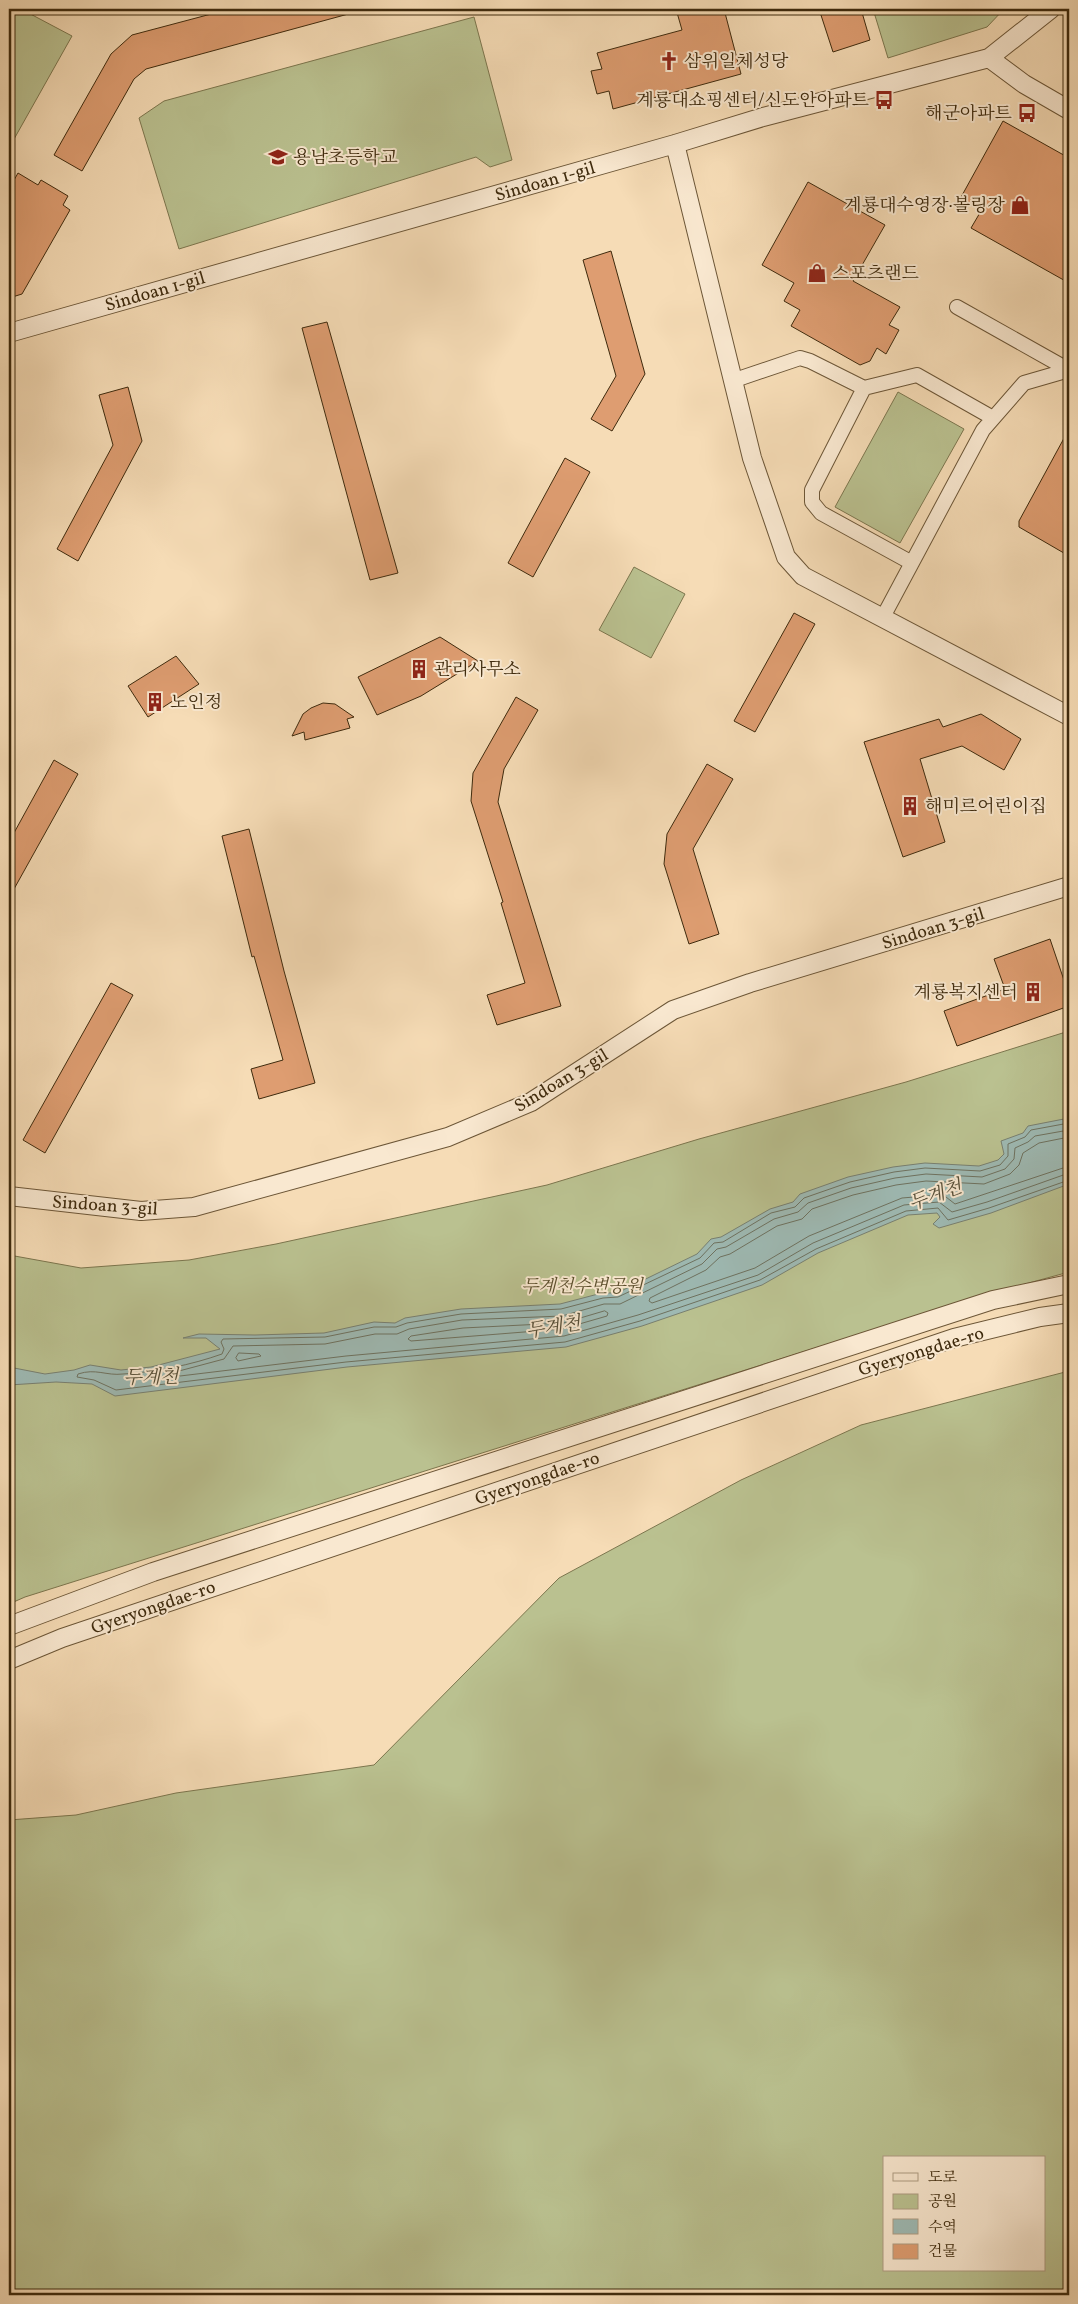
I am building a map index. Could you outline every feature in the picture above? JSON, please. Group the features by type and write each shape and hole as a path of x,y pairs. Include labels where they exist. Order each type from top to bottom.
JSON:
{"street":[{"path":"1051,9 989,58 1024,84 1069,110"},
{"name":"Sindoan 1-gil","path":"9,333 675,144 763,117 989,58"},
{"path":"675,144 752,458 786,557 803,576 1069,716"},
{"path":"957,307 1069,370"},
{"path":"732,381 800,358 810,361 864,388 917,375 993,418"},
{"path":"883,617 983,430 1024,383 1069,370"},
{"path":"864,388 812,490 812,502 820,513 912,563"},
{"name":"Sindoan 3-gil","path":"9,1196 141,1211 194,1208 448,1137 531,1102 673,1010 750,984 1069,886"},
{"name":"Gyeryongdae-ro","path":"9,1626 153,1572 993,1300 1069,1284"},
{"name":"Gyeryongdae-ro","path":"9,1660 72,1635 954,1338 1040,1317 1069,1313"}],"green space":[{"path":"9,9 21,9 72,36 9,148"},
{"path":"873,9 1004,9 987,27 888,58"},
{"path":"474,17 512,160 490,167 476,157 179,249 139,118 164,101"},
{"path":"898,392 964,429 900,543 835,507"},
{"path":"634,567 685,594 651,658 599,630"},
{"name":"두계천수변공원","path":"1069,1031 1069,1272 974,1298 25,1597 9,1604 9,1255 81,1268 189,1260 276,1244 547,1185 699,1139 906,1082"},
{"path":"1069,1371 1069,2295 9,2295 9,1820 76,1815 176,1793 374,1765 559,1578 741,1480 861,1425"}],"water":[{"name":"두계천","path":"1069,1118 1069,1184 991,1213 939,1228 933,1224 940,1217 937,1213 908,1215 818,1253 762,1285 642,1326 566,1347 347,1367 115,1396 92,1384 56,1382 9,1385 9,1367 45,1374 74,1370 90,1365 121,1370 151,1367 220,1349 206,1338 183,1338 199,1334 324,1333 374,1322 395,1323 405,1318 461,1309 560,1304 602,1293 617,1293 697,1254 711,1239 721,1237 770,1209 793,1202 800,1194 848,1177 893,1167 925,1163 979,1166 998,1160 1004,1154 1001,1141 1023,1133 1028,1126"}],"building":[{"path":"230,9 352,9 352,13 146,69 134,79 82,171 54,155 111,54 132,35"},
{"name":"삼위일체성당","path":"676,9 724,9 741,74 613,109 609,91 597,94 591,71 602,69 597,53 682,30"},
{"path":"819,9 861,9 870,40 833,52"},
{"name":"계룡대수영장·볼링장","path":"1003,121 1069,158 1069,283 971,228 981,211 960,199"},
{"path":"18,173 38,185 41,180 68,196 63,205 70,210 22,294 9,298 9,189"},
{"name":"스포츠랜드","path":"808,182 885,225 853,281 900,307 889,325 899,330 886,354 877,348 870,361 860,365 791,326 800,310 784,301 794,283 762,265"},
{"path":"611,251 645,374 612,431 591,419 616,376 583,260"},
{"path":"327,322 398,573 370,580 302,328"},
{"path":"128,387 142,441 78,561 57,549 113,445 99,395"},
{"path":"1069,429 1069,556 1019,527 1019,521"},
{"path":"565,458 590,472 533,577 508,563"},
{"path":"794,613 815,624 755,732 734,721"},
{"name":"관리사무소","path":"440,637 478,661 421,696 377,715 358,677"},
{"name":"노인정","path":"176,656 199,684 148,717 128,686"},
{"path":"516,697 538,710 504,769 498,802 561,1006 497,1025 487,995 525,983 501,903 503,902 471,801 473,773"},
{"path":"323,703 335,704 354,717 347,719 350,728 305,740 304,732 292,736 303,714"},
{"name":"해미르어린이집","path":"981,714 1021,739 1004,770 962,746 920,759 945,842 903,857 864,742 939,719 943,727"},
{"path":"54,760 78,774 9,898 9,842"},
{"path":"707,764 733,779 693,849 719,934 689,944 664,864 667,834"},
{"path":"249,829 284,971 315,1083 259,1099 251,1069 283,1060 254,956 252,957 222,836"},
{"name":"계룡복지센터","path":"1050,939 1069,995 1069,1006 957,1046 944,1011 1005,989 994,959"},
{"path":"111,983 133,995 45,1153 23,1140"}],"place":[{"name":"삼위일체성당","path":"669,61"},
{"name":"계룡대쇼핑센터/신도안아파트","path":"884,100"},
{"name":"해군아파트","path":"1027,113"},
{"name":"용남초등학교","path":"278,157"},
{"name":"계룡대수영장·볼링장","path":"1020,205"},
{"name":"스포츠랜드","path":"817,273"},
{"name":"관리사무소","path":"419,669"},
{"name":"노인정","path":"155,702"},
{"name":"해미르어린이집","path":"910,806"},
{"name":"계룡복지센터","path":"1033,992"}]}
